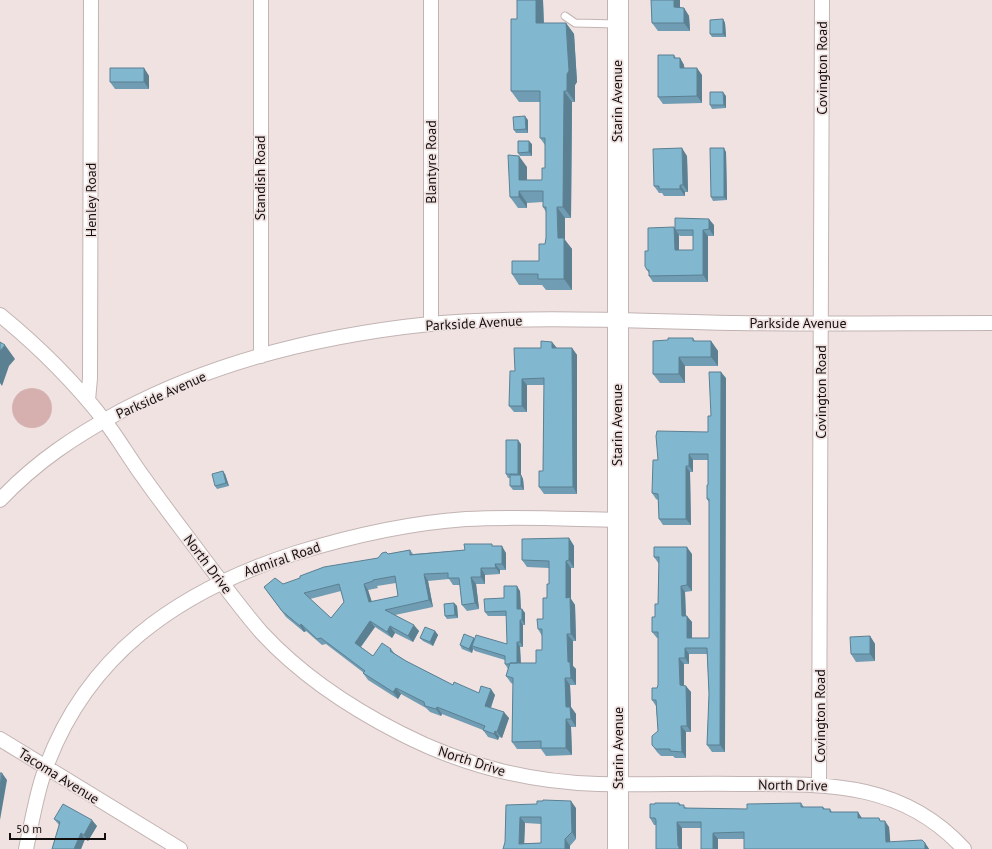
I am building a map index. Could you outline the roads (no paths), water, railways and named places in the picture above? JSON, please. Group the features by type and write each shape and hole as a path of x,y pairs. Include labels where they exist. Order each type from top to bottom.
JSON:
{"street":[{"name":"Henley Road","path":"88,400 90,378 91,0"},
{"name":"Standish Road","path":"261,0 261,356"},
{"name":"Blantyre Road","path":"431,0 431,324"},
{"name":"Starin Avenue","path":"618,0 618,849"},
{"name":"Covington Road","path":"819,784 822,0"},
{"path":"0,316 39,350 88,400"},
{"name":"Parkside Avenue","path":"0,500 21,477 75,436 158,393 209,373 261,356 348,336 431,324 477,322 617,320 821,323 992,323"},
{"name":"North Drive","path":"88,400 104,420 143,477 263,634 292,661 354,706 401,734 440,751 492,770 553,780 597,784 819,784 871,792 902,804 926,817 964,849"},
{"name":"Admiral Road","path":"26,849 33,813 46,768 62,733 82,697 120,652 143,630 168,611 221,581 314,547 399,527 467,519 617,520"},
{"name":"Tacoma Avenue","path":"0,739 180,849"}],"lane":[{"path":"565,16 575,23 618,24"}]}
